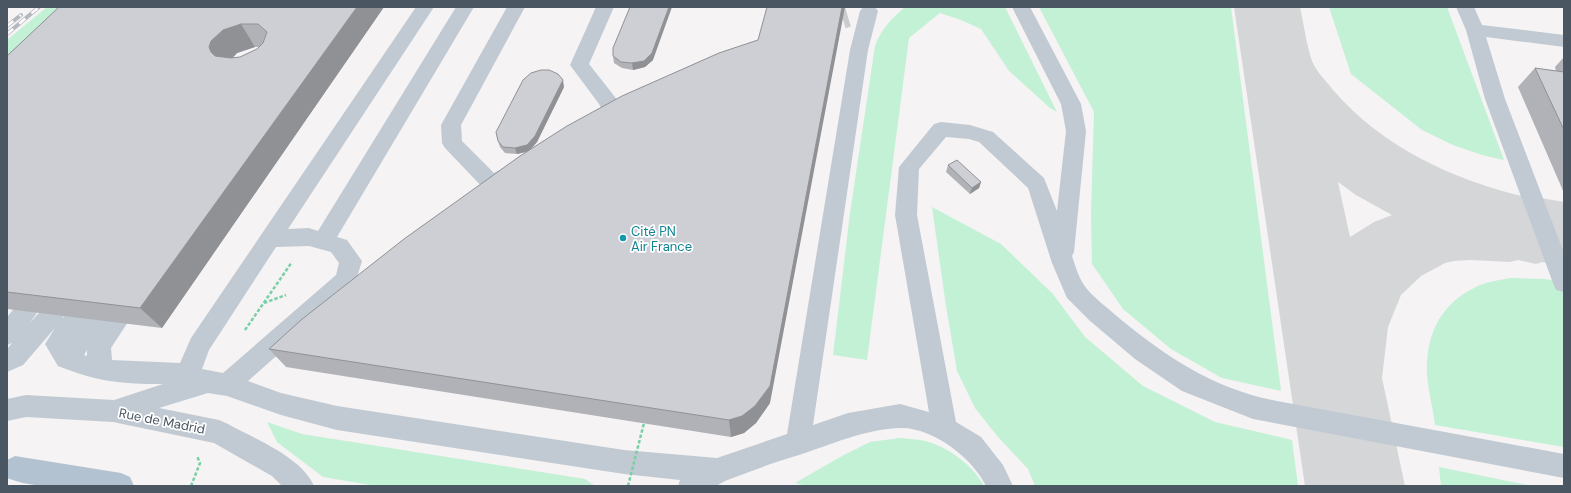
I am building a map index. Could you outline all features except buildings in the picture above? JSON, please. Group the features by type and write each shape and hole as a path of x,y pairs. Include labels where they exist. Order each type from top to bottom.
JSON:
{"main road":[{"path":"15,469 106,482 121,486"}],"street":[{"path":"208,380 199,345 425,7"},
{"path":"323,241 465,7"},
{"path":"516,7 451,125 452,143 493,184 526,163"},
{"path":"605,7 578,65 612,111"},
{"path":"1021,7 1072,104 1076,130 1063,263"},
{"path":"1466,7 1475,30 1495,99 1564,283"},
{"path":"848,17 876,9"},
{"path":"798,443 858,50 876,9"},
{"path":"1475,30 1564,41"},
{"path":"945,429 906,215 909,167 941,129 970,132 986,137 1037,184 1063,263 1075,291 1097,313 1143,352 1191,383 1215,394 1253,408 1564,466"},
{"path":"113,411 208,380 346,280 351,261 339,246 309,238 270,239"},
{"path":"7,335 26,311"},
{"path":"7,361 14,358 52,315"},
{"path":"100,370 96,320 57,344 67,359 100,370 208,380 281,404 337,418 624,462 717,471"},
{"name":"Rue de Madrid","path":"7,410 26,406 113,411 219,432 281,467 301,486"},
{"path":"691,486 717,471 848,425 900,416 920,420 945,429 972,446 994,474 1000,486"}],"path":[{"path":"628,486 644,423"}],"green space":[{"path":"47,7 65,7 7,58 7,40"},
{"path":"905,7 1005,7 1057,112 1050,108 1009,71 981,29 940,13 909,38 867,360 833,355 850,213 875,46 880,34 895,16"},
{"path":"1039,7 1231,7 1281,391 1222,378 1171,349 1123,309 1092,264 1091,215 1094,112"},
{"path":"1329,7 1447,7 1504,160 1482,155 1453,145 1422,130 1351,74"},
{"path":"932,207 1001,244 1052,293 1085,337 1143,386 1215,422 1292,440 1298,486 1035,486 1028,469 998,437 975,408 957,371"},
{"path":"1510,278 1544,279 1564,282 1564,447 1435,425 1427,373 1427,358 1429,345 1438,321 1445,310 1465,293 1478,286"},
{"path":"267,422 302,434 585,479 595,486 376,486 323,477 277,442"},
{"path":"900,438 925,441 951,452 967,464 984,486 806,486 795,483 870,442"},
{"path":"1439,467 1532,486 1441,486"}],"taxiway":[{"path":"1267,7 1355,486"},
{"path":"1279,66 1295,92 1335,137 1358,157 1383,174 1437,202 1474,215 1536,232 1535,229 1564,234"},
{"path":"1337,375 1341,337 1350,309 1365,279 1382,259 1392,252 1416,240 1454,229 1482,228 1510,230"}],"tunnel":[{"path":"814,27 848,17"}],"railway":[{"path":"7,34 39,7"},
{"path":"7,26 21,15"}],"place":[{"name":"Cité PN Air France","path":"623,238"}]}
